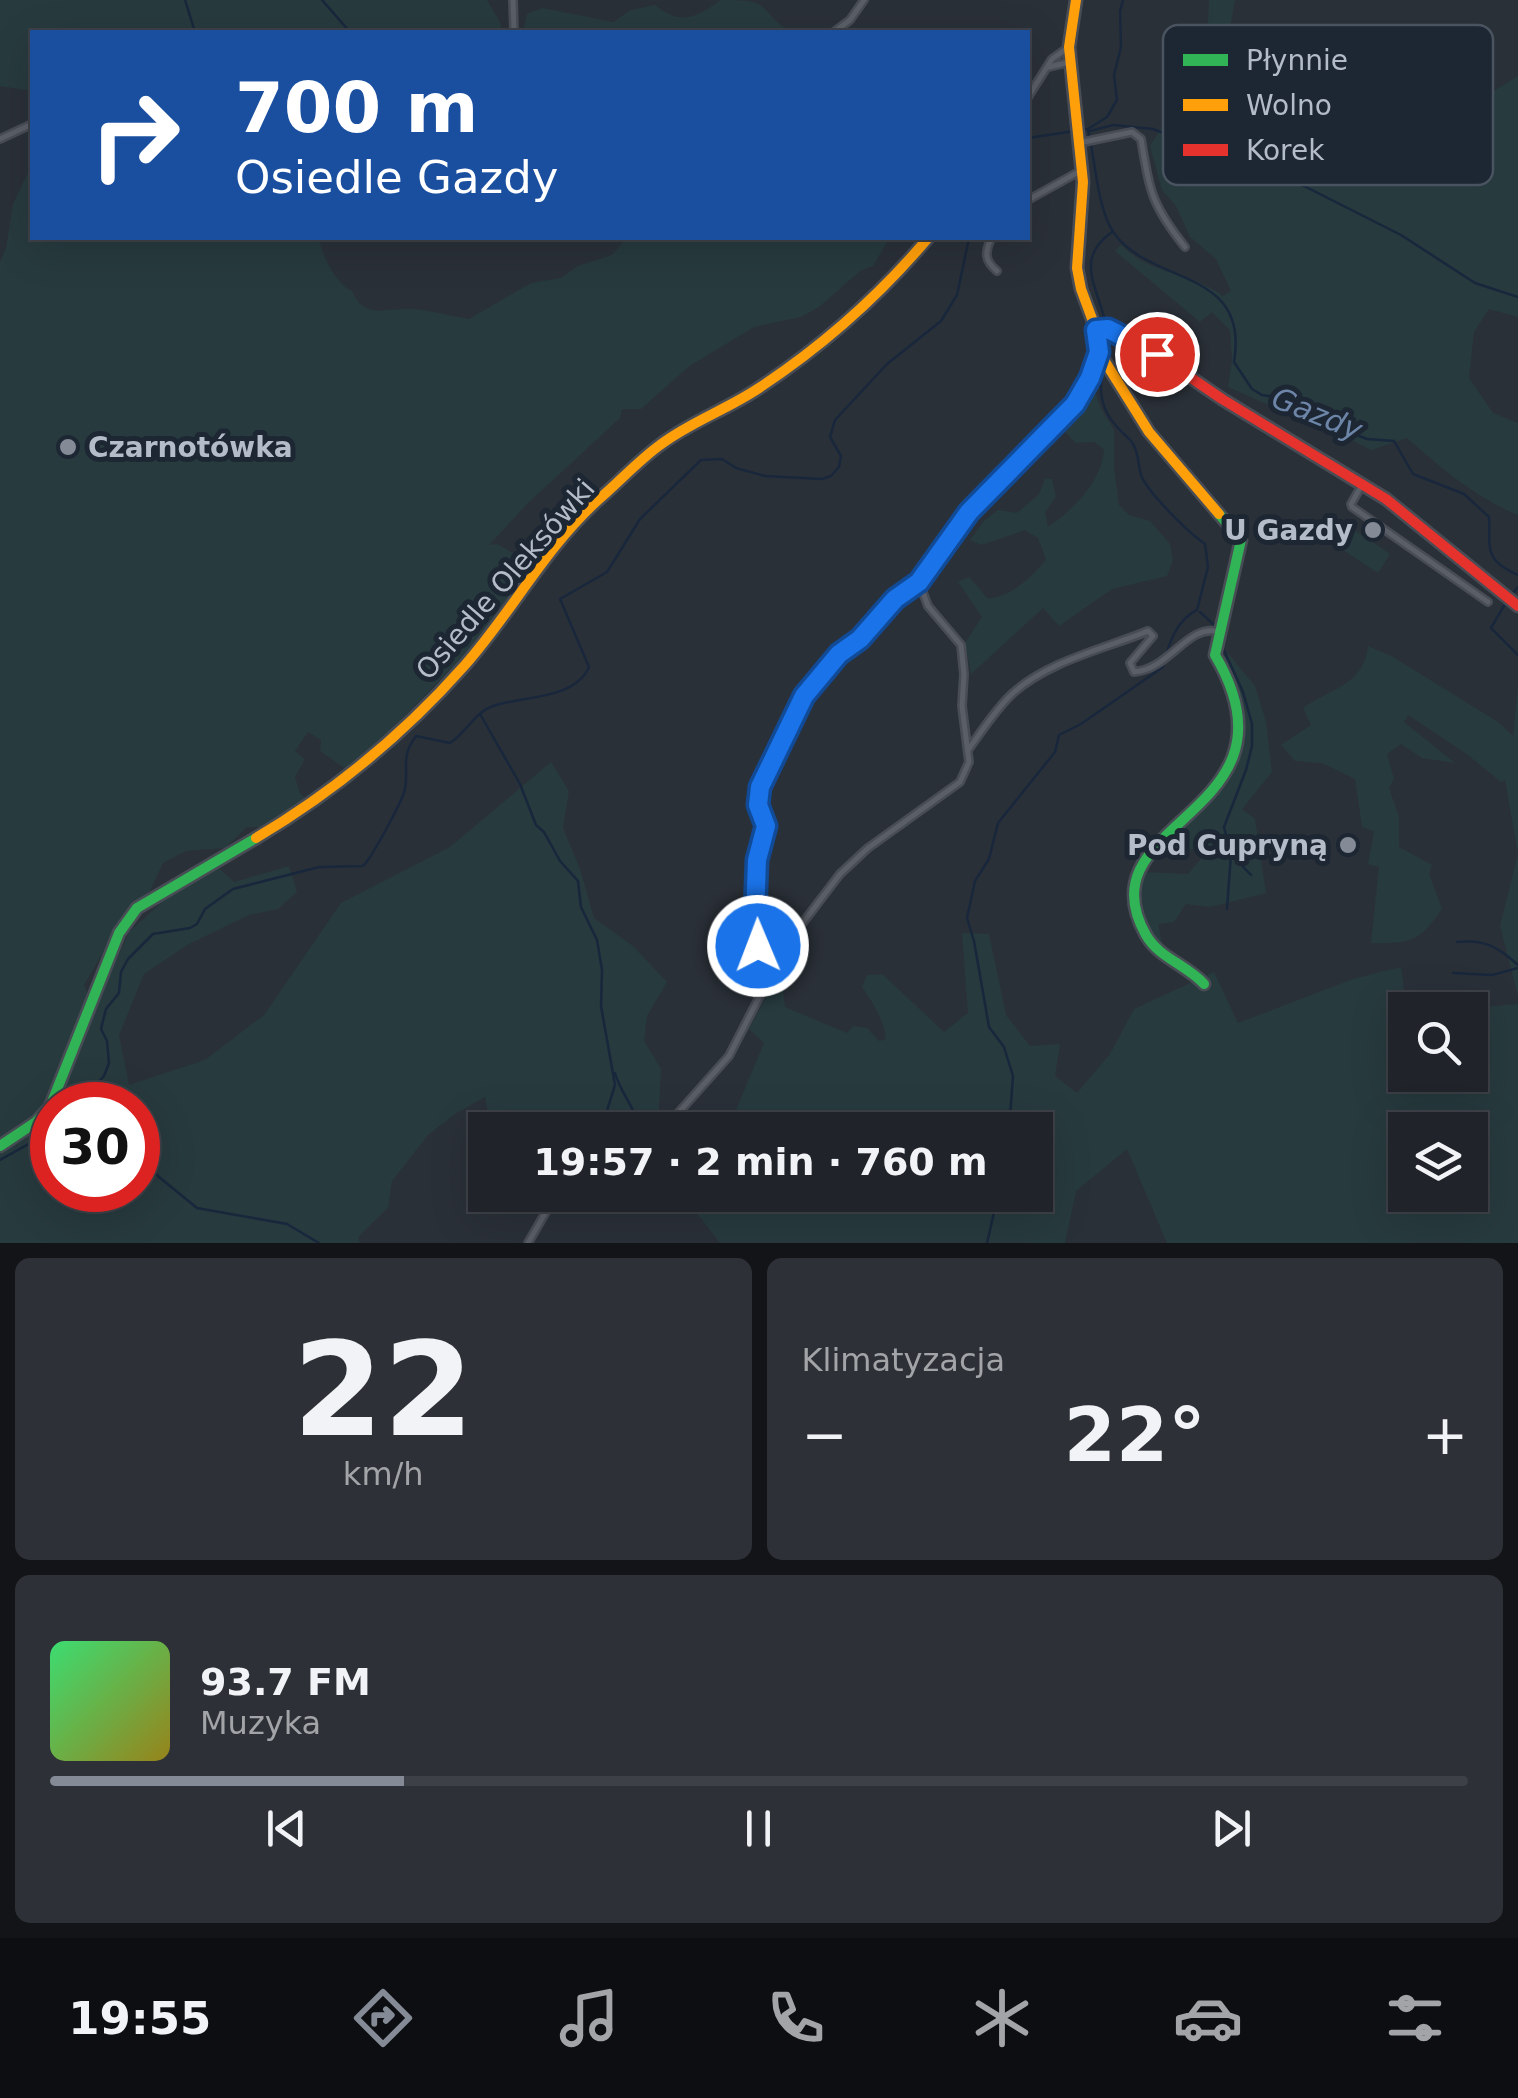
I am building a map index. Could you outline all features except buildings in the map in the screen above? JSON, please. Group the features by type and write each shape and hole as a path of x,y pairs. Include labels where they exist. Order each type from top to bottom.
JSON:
{"street":[{"path":"513,0 514,30"},
{"path":"837,30 850,20 864,0"},
{"path":"782,952 762,949 756,936 757,860 766,826 758,805 760,787 804,696 895,599 919,582 969,512 1075,404 1099,352 1101,329 1077,268 1081,141 1069,47 1076,0"},
{"path":"1030,94 1060,51 1069,47"},
{"path":"1046,69 1070,62"},
{"path":"0,139 30,125"},
{"path":"1081,141 1132,132 1141,139 1151,196 1160,216 1185,247"},
{"path":"1030,199 1082,170"},
{"name":"Osiedle Oleksówki","path":"0,1146 36,1122 50,1107 119,933 137,908 313,804 362,767 466,664 539,564 593,505 662,444 755,392 792,366 879,293 926,240"},
{"path":"990,240 985,256 996,272"},
{"path":"1101,329 1168,360 1217,396 1362,485 1460,555 1518,606"},
{"path":"1099,352 1149,432 1242,540 1215,655 1232,683 1239,711 1231,767 1209,798 1146,854 1136,879 1136,911 1155,950 1197,974 1204,984"},
{"path":"1362,485 1352,508 1488,602"},
{"path":"679,1112 730,1056 782,952 855,858 960,782 967,772 961,645 928,606 919,582"},
{"path":"968,750 1012,694 1033,678 1148,631 1153,636 1130,664 1130,669 1141,672 1165,660 1198,632 1208,628 1219,632"},
{"path":"528,1243 545,1212"}],"green space":[{"path":"0,0 487,0 502,30 30,30 30,91 0,86"},
{"path":"721,0 749,1 762,6 788,30 523,30 527,14 542,8 613,22 631,10 655,5 680,17 703,11"},
{"path":"1209,0 1235,0 1231,25 1208,25"},
{"path":"1518,76 1518,317 1489,309 1474,332 1469,378 1493,413 1518,423 1518,515 1473,491 1407,438 1371,450 1325,426 1295,403 1271,406 1228,387 1232,360 1230,330 1212,312 1200,322 1115,251 1121,245 1144,262 1196,281 1223,296 1231,291 1216,259 1190,237 1176,206 1162,190 1150,146 1163,125 1163,185 1493,185 1493,91"},
{"path":"30,168 30,240 319,240 335,275 368,309 421,310 469,319 531,283 561,278 578,266 612,255 625,240 890,240 873,266 860,271 819,307 801,317 754,327 688,367 641,409 622,409 620,418 528,503 489,545 497,544 536,566 479,640 350,772 320,751 321,740 308,732 295,751 305,759 295,777 300,793 309,802 267,827 247,827 225,848 186,851 163,863 150,891 129,908 84,985 94,1009 129,932 172,893 219,868 234,882 289,866 297,892 278,909 249,915 189,944 144,974 119,1035 128,1082 30,1082 30,1212 160,1212 160,1082 138,1082 205,1060 264,1015 341,903 450,847 551,762 569,791 563,828 594,918 633,946 667,982 647,1016 644,1041 661,1069 659,1112 488,1112 485,1097 428,1135 392,1181 388,1208 358,1237 360,1243 0,1243 0,262 13,204"},
{"path":"1094,388 1114,430 1119,505 1129,515 1150,521 1170,544 1173,560 1167,576 1112,589 1059,626 1043,608 971,674 965,643 982,617 958,582 969,577 988,599 997,597 1020,585 1046,560 1038,538 1025,530 981,545 970,540 998,510 1017,513 1039,494 1045,479 1052,479 1056,497 1045,512 1048,527 1085,493 1098,472 1104,449 1094,442 1076,443 1062,429"},
{"path":"1353,529 1390,554 1378,573 1340,548"},
{"path":"1368,646 1393,657 1498,722 1513,736 1518,684 1518,854 1505,780 1501,782 1408,715 1404,722 1455,763 1422,758 1401,744 1387,754 1394,779 1389,788 1399,817 1399,847 1432,865 1429,874 1442,909 1420,934 1396,943 1371,943 1379,867 1368,864 1374,831 1362,827 1355,779 1322,763 1295,761 1281,745 1311,725 1303,708 1353,678"},
{"path":"1228,653 1255,686 1266,722 1272,772 1242,809 1255,819 1266,893 1210,907 1186,904 1174,922 1158,924 1162,943 1157,947 1142,901 1145,872 1188,874 1209,849 1157,850 1212,798 1238,748 1239,714 1221,660"},
{"path":"1518,854 1518,996 1500,926"},
{"path":"962,933 989,934 1006,1015 1030,1046 1060,1044 1055,1076 1077,1093 1110,1054 1134,1009 1214,972 1238,1023 1353,979 1401,967 1404,992 1388,992 1388,1092 1488,1092 1488,1007 1518,1004 1518,1243 1167,1243 1127,1149 1076,1191 1065,1243 720,1243 696,1212 1053,1212 1053,1112 736,1112 764,1043 749,1029 774,982 783,990 785,1007 847,1033 853,1026 867,1028 879,1041 886,1039 885,1032 862,987 867,975 882,974 944,1032 968,1013"}],"waterway":[{"path":"185,0 194,30"},
{"path":"322,0 348,30"},
{"path":"1030,138 1088,129 1107,117 1117,100 1114,75 1121,47 1123,0"},
{"path":"1090,131 1113,125 1163,133"},
{"name":"Gazdy","path":"1088,129 1100,197 1114,233 1130,250 1213,293 1227,309 1235,331 1234,362 1252,389 1262,395 1294,400 1341,429 1367,439 1394,441 1413,474 1464,494 1489,517 1491,552 1499,564 1518,575"},
{"path":"1301,185 1401,235 1475,283 1518,297"},
{"path":"1106,326 1091,265 1093,253 1112,232"},
{"path":"99,1082 109,1063 107,1041 101,1029 106,1009 119,993 121,972 128,959 153,934 190,928 197,924 205,909 233,889 319,867 363,866 403,795 407,756 416,736 450,743 487,709 560,691 582,678 589,667 560,599 607,572 640,519 701,460 722,459 736,468 765,476 831,476 839,467 841,456 830,437 835,420 887,364 941,321 957,295 969,240"},
{"path":"1107,334 1107,361"},
{"path":"1010,1112 1013,1076 1004,1047 989,1027 967,918 975,881 989,859 998,823 1055,752 1059,735 1163,667 1178,627 1197,610 1208,567 1205,544 1152,492 1141,475 1133,444 1108,414 1101,392 1104,368"},
{"path":"1512,594 1518,587"},
{"path":"1505,604 1491,628 1518,655"},
{"path":"1200,612 1213,624"},
{"path":"1221,644 1243,692 1252,724 1246,770 1224,827 1231,854 1227,909"},
{"path":"480,714 520,784 536,825 578,881 581,907 597,940 602,970 601,1006 615,1085 607,1112"},
{"path":"1231,854 1251,875"},
{"path":"1457,942 1490,946 1518,965"},
{"path":"1453,973 1492,975 1518,968"},
{"path":"615,1073 633,1112"},
{"path":"0,1160 30,1143"},
{"path":"160,1178 197,1208 287,1224 319,1243"},
{"path":"987,1243 994,1212"}],"traffic: fast":[{"path":"1204,984 1152,943 1134,896 1142,865 1218,784 1235,750 1237,708 1215,655 1241,540 1219,514"},
{"path":"0,1146 36,1122 50,1107 119,933 137,908 256,838"}],"traffic: slow":[{"path":"1076,0 1069,47 1083,182 1077,268 1081,289 1098,335 1099,352 1149,432 1219,514"},
{"path":"256,838 341,781 418,715 482,645 561,539 636,465 672,437 747,396 805,355 870,300 926,240"}],"traffic: jam":[{"path":"1096,330 1110,331 1143,345 1222,399 1386,499 1518,606"}],"place":[{"name":"Czarnotówka","path":"68,447"},
{"name":"U Gazdy","path":"1373,530"},
{"name":"Pod Cupryną","path":"1348,845"}],"route":[{"path":"758,946 757,860 766,826 758,805 760,787 804,696 839,654 860,639 895,599 919,582 969,512 1075,404 1099,352 1096,330 1108,329 1157,354"}]}
